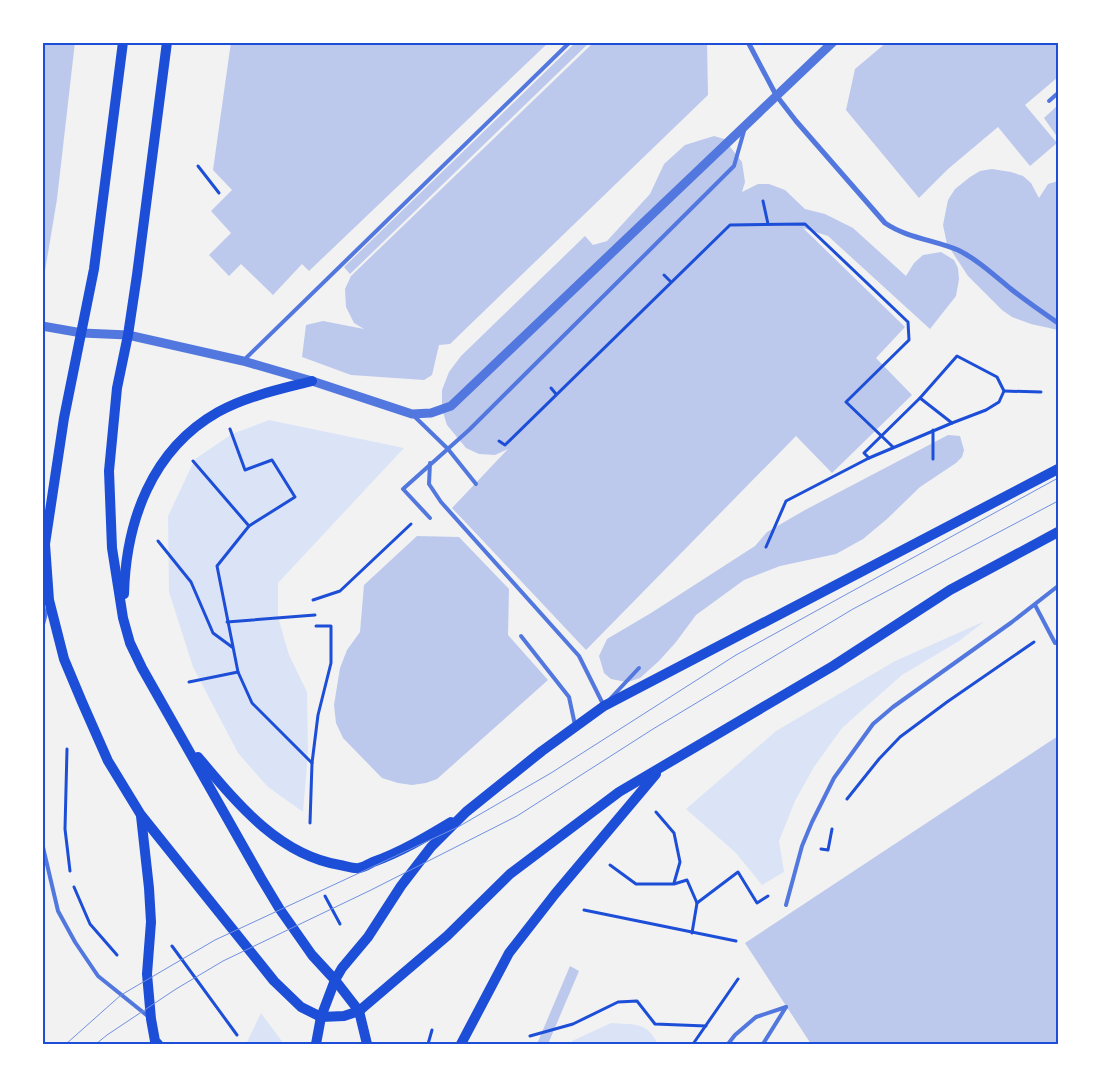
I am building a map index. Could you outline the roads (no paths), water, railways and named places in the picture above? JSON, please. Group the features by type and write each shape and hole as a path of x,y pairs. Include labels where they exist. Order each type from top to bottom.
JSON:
{"main road":[{"path":"123,42 94,269 63,428 44,544 49,600 64,659 82,702 108,761 141,815 274,982 302,1007 321,1017 344,1016 358,1011 434,948 510,874 619,792 832,666 950,590 1058,532"},
{"path":"167,42 157,129 128,335 117,388 108,471 112,548 124,618 130,643 181,737 279,908 312,955 335,980 358,1011 367,1044"},
{"path":"124,618 125,573 132,529 149,484 177,444 218,412 260,395 312,381"},
{"path":"316,1044 321,1017 335,980 342,968 368,937 401,886 425,854 466,812 542,751 604,706 1058,469"},
{"path":"181,737 236,802 259,824 291,847 328,863 359,868 419,841 466,812"},
{"path":"461,1044 509,953 555,894 662,767"},
{"path":"141,815 151,913 147,974 154,1043"}],"street":[{"path":"748,42 776,95 796,121 885,223 906,233 957,250 978,262 1024,299 1058,323"},
{"path":"42,326 82,333 128,335 244,361 412,414 432,413 451,406 832,42"}],"lane":[{"path":"244,361 570,42"},
{"path":"558,44 564,48"},
{"path":"1050,101 1058,93"},
{"path":"430,518 403,488 476,424 734,166 746,124"},
{"path":"412,414 448,449 476,484"},
{"path":"430,463 428,484 441,502 579,656 604,706 639,668"},
{"path":"786,905 802,846 834,778 874,724 893,707 1035,605 1058,586"},
{"path":"42,628 49,600"},
{"path":"1035,605 1055,643"},
{"path":"521,636 569,697 575,727"},
{"path":"42,843 58,912 75,942 98,976 151,1019"},
{"path":"728,1044 735,1035 756,1017 786,1007 763,1044"}],"tram line":[{"path":"66,1044 121,995 215,940 458,827 551,773 736,655 1058,478"},
{"path":"96,1044 176,989 223,961 371,890 517,816 653,729 853,609 1058,501"}]}
